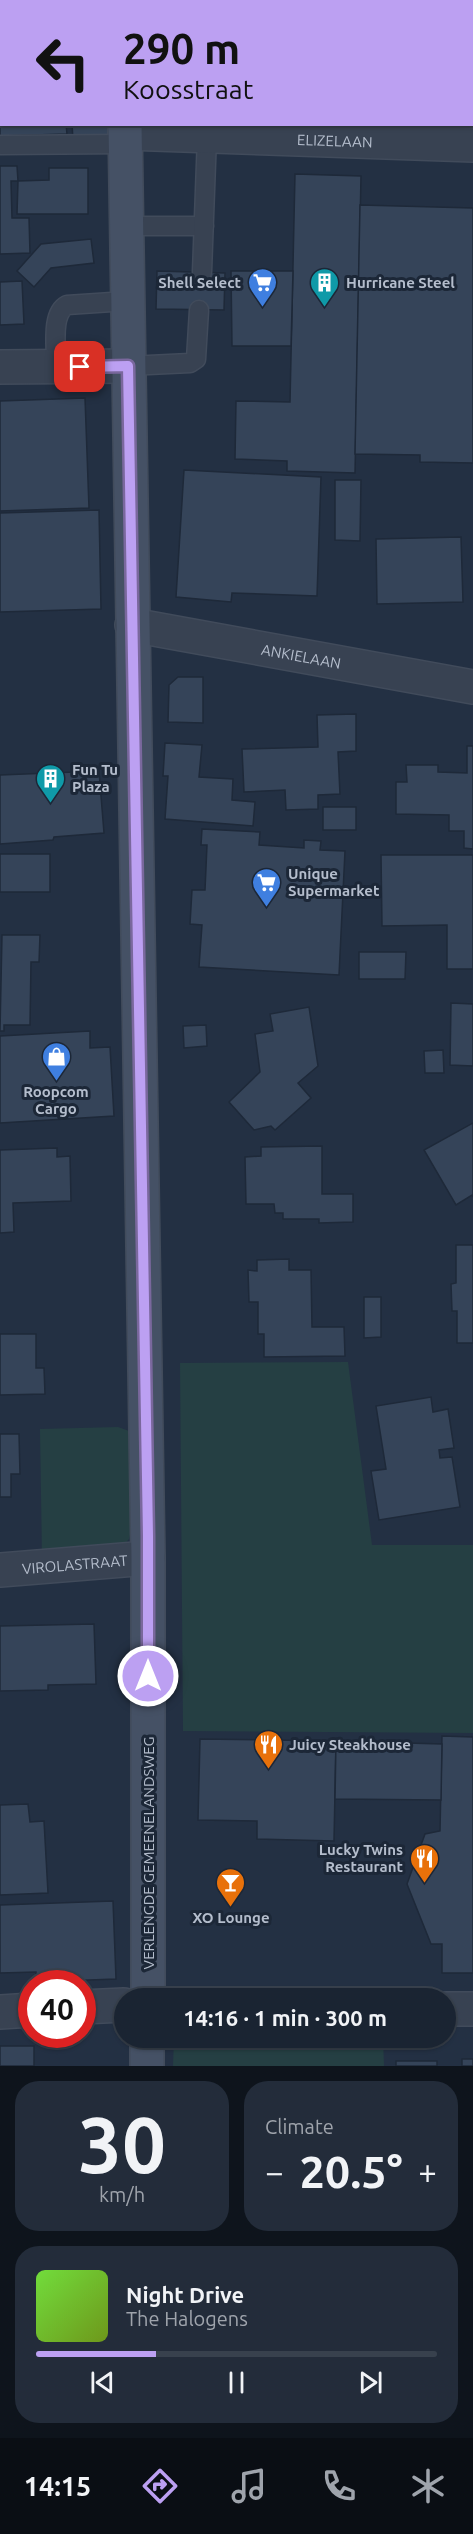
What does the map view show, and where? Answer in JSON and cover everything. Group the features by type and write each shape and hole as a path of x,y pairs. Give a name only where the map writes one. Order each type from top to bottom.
{"street":[{"name":"ELIZELAAN","path":"125,134 473,145"},
{"name":"VERLENGDE GEMEENELANDSWEG","path":"125,134 148,1558 148,1988"},
{"path":"0,368 128,366"},
{"name":"ANKIELAAN","path":"132,625 473,687"},
{"name":"VIROLASTRAAT","path":"0,1570 148,1558"},
{"path":"96,2006 114,2005"},
{"path":"456,2009 473,2009"},
{"path":"0,2012 18,2011"},
{"path":"147,2048 147,2066"}],"lane":[{"path":"0,145 125,134"},
{"path":"202,272 207,135"},
{"path":"126,226 204,226"},
{"path":"56,367 57,316 61,308 67,305 127,301"},
{"path":"128,366 190,363 196,358 199,310"}],"green space":[{"path":"348,1362 372,1545 473,1545 473,1733 183,1731 180,1363"},
{"path":"118,1427 129,1431 134,1444 133,1523 129,1539 120,1549 42,1558 40,1429"},
{"path":"174,2048 383,2048 384,2066 173,2066"}],"building":[{"path":"0,126 66,126 67,134 0,136"},
{"path":"72,126 117,126 117,138 73,140"},
{"path":"0,166 17,166 18,181 11,181 12,218 29,218 30,253 0,254"},
{"path":"49,168 88,168 88,214 17,214 18,181 49,180"},
{"name":"Hurricane Steel","path":"295,174 361,176 355,473 287,471 287,461 235,459 236,401 290,402"},
{"path":"360,205 473,208 473,463 420,462 420,455 355,454"},
{"path":"91,239 94,263 51,268 34,287 17,271 41,244"},
{"path":"157,271 225,273 224,310 156,309"},
{"name":"Shell Select","path":"231,271 293,271 291,346 232,346"},
{"path":"22,281 24,324 0,325 0,282"},
{"path":"85,398 89,508 0,511 0,401"},
{"path":"184,470 321,477 317,596 232,593 231,602 176,597"},
{"path":"335,480 361,480 360,541 335,540"},
{"path":"99,510 101,609 0,612 0,513"},
{"path":"461,537 463,602 377,604 376,539"},
{"path":"178,677 203,677 203,723 168,722 169,685"},
{"path":"356,714 356,751 338,752 340,794 318,795 318,809 286,810 285,790 244,792 242,749 318,747 317,715"},
{"path":"165,743 202,745 199,777 233,779 232,800 255,802 253,826 165,819 168,776 163,776"},
{"path":"467,746 473,746 473,849 464,848 464,831 449,831 449,815 396,814 396,782 407,782 406,765 438,765 438,772 467,773"},
{"name":"Fun Tu Plaza","path":"99,771 104,833 0,844 0,775"},
{"path":"323,807 356,807 356,830 323,830"},
{"name":"Unique Supermarket","path":"202,829 260,832 259,845 304,848 304,840 321,841 320,850 345,851 339,975 199,967 202,925 190,924 192,890 205,890 207,845 201,845"},
{"path":"0,854 50,854 50,892 0,892"},
{"path":"381,855 473,855 473,969 447,969 447,925 382,926"},
{"path":"2,935 40,935 39,962 31,962 30,1025 4,1025 4,1031 0,1031"},
{"path":"359,952 406,952 405,979 359,979"},
{"path":"451,1003 473,1004 473,1066 450,1065"},
{"path":"309,1007 318,1066 298,1083 311,1098 275,1130 271,1126 254,1130 229,1102 260,1072 255,1034 273,1031 270,1014"},
{"path":"206,1025 207,1046 184,1048 183,1026"},
{"name":"Roopcom Cargo","path":"90,1031 90,1048 110,1047 114,1116 0,1123 0,1036"},
{"path":"443,1050 444,1073 425,1073 424,1051"},
{"path":"473,1123 473,1197 472,1195 456,1205 424,1150"},
{"path":"322,1146 322,1194 353,1194 353,1222 319,1223 319,1219 283,1219 283,1213 275,1213 274,1204 246,1204 245,1157 261,1156 261,1147"},
{"path":"57,1148 57,1157 70,1156 71,1201 13,1203 14,1232 0,1233 0,1150"},
{"path":"456,1245 473,1245 473,1343 457,1343 457,1311 452,1311 451,1284 456,1283"},
{"path":"289,1259 289,1270 311,1270 312,1327 344,1327 345,1356 264,1357 264,1334 258,1334 258,1302 249,1302 248,1270 257,1271 257,1260"},
{"path":"364,1297 381,1297 381,1337 364,1338"},
{"path":"0,1334 36,1334 36,1368 44,1368 45,1394 0,1395"},
{"path":"431,1397 433,1412 448,1409 454,1448 439,1450 440,1458 452,1457 460,1507 379,1520 371,1471 386,1469 376,1406"},
{"path":"0,1434 19,1434 20,1474 11,1474 11,1497 0,1497"},
{"path":"94,1624 96,1684 48,1685 48,1690 0,1691 0,1626"},
{"path":"442,1736 473,1737 473,1973 442,1973 442,1944 431,1944 407,1884 425,1834 440,1831"},
{"name":"Juicy Steakhouse","path":"200,1739 336,1741 334,1841 257,1839 257,1821 198,1820"},
{"path":"336,1741 442,1744 441,1800 335,1799"},
{"path":"28,1804 30,1822 44,1821 48,1893 0,1895 0,1805"},
{"path":"113,1901 116,1979 96,1980 96,1970 18,1970 18,1972 0,1973 0,1905"},
{"path":"0,2046 34,2048 34,2066 0,2066"},
{"path":"462,2059 473,2059 473,2066 462,2066"},
{"path":"396,2061 437,2061 437,2066 396,2066"}],"place":[{"name":"Shell Select","path":"262,308"},
{"name":"Hurricane Steel","path":"325,308"},
{"name":"Fun Tu Plaza","path":"51,804"},
{"name":"Unique Supermarket","path":"267,908"},
{"name":"Roopcom Cargo","path":"56,1082"},
{"name":"Juicy Steakhouse","path":"268,1770"},
{"name":"Lucky Twins Restaurant","path":"424,1884"},
{"name":"XO Lounge","path":"231,1908"}],"route":[{"path":"80,367 128,366 148,1536 148,1676"}]}
